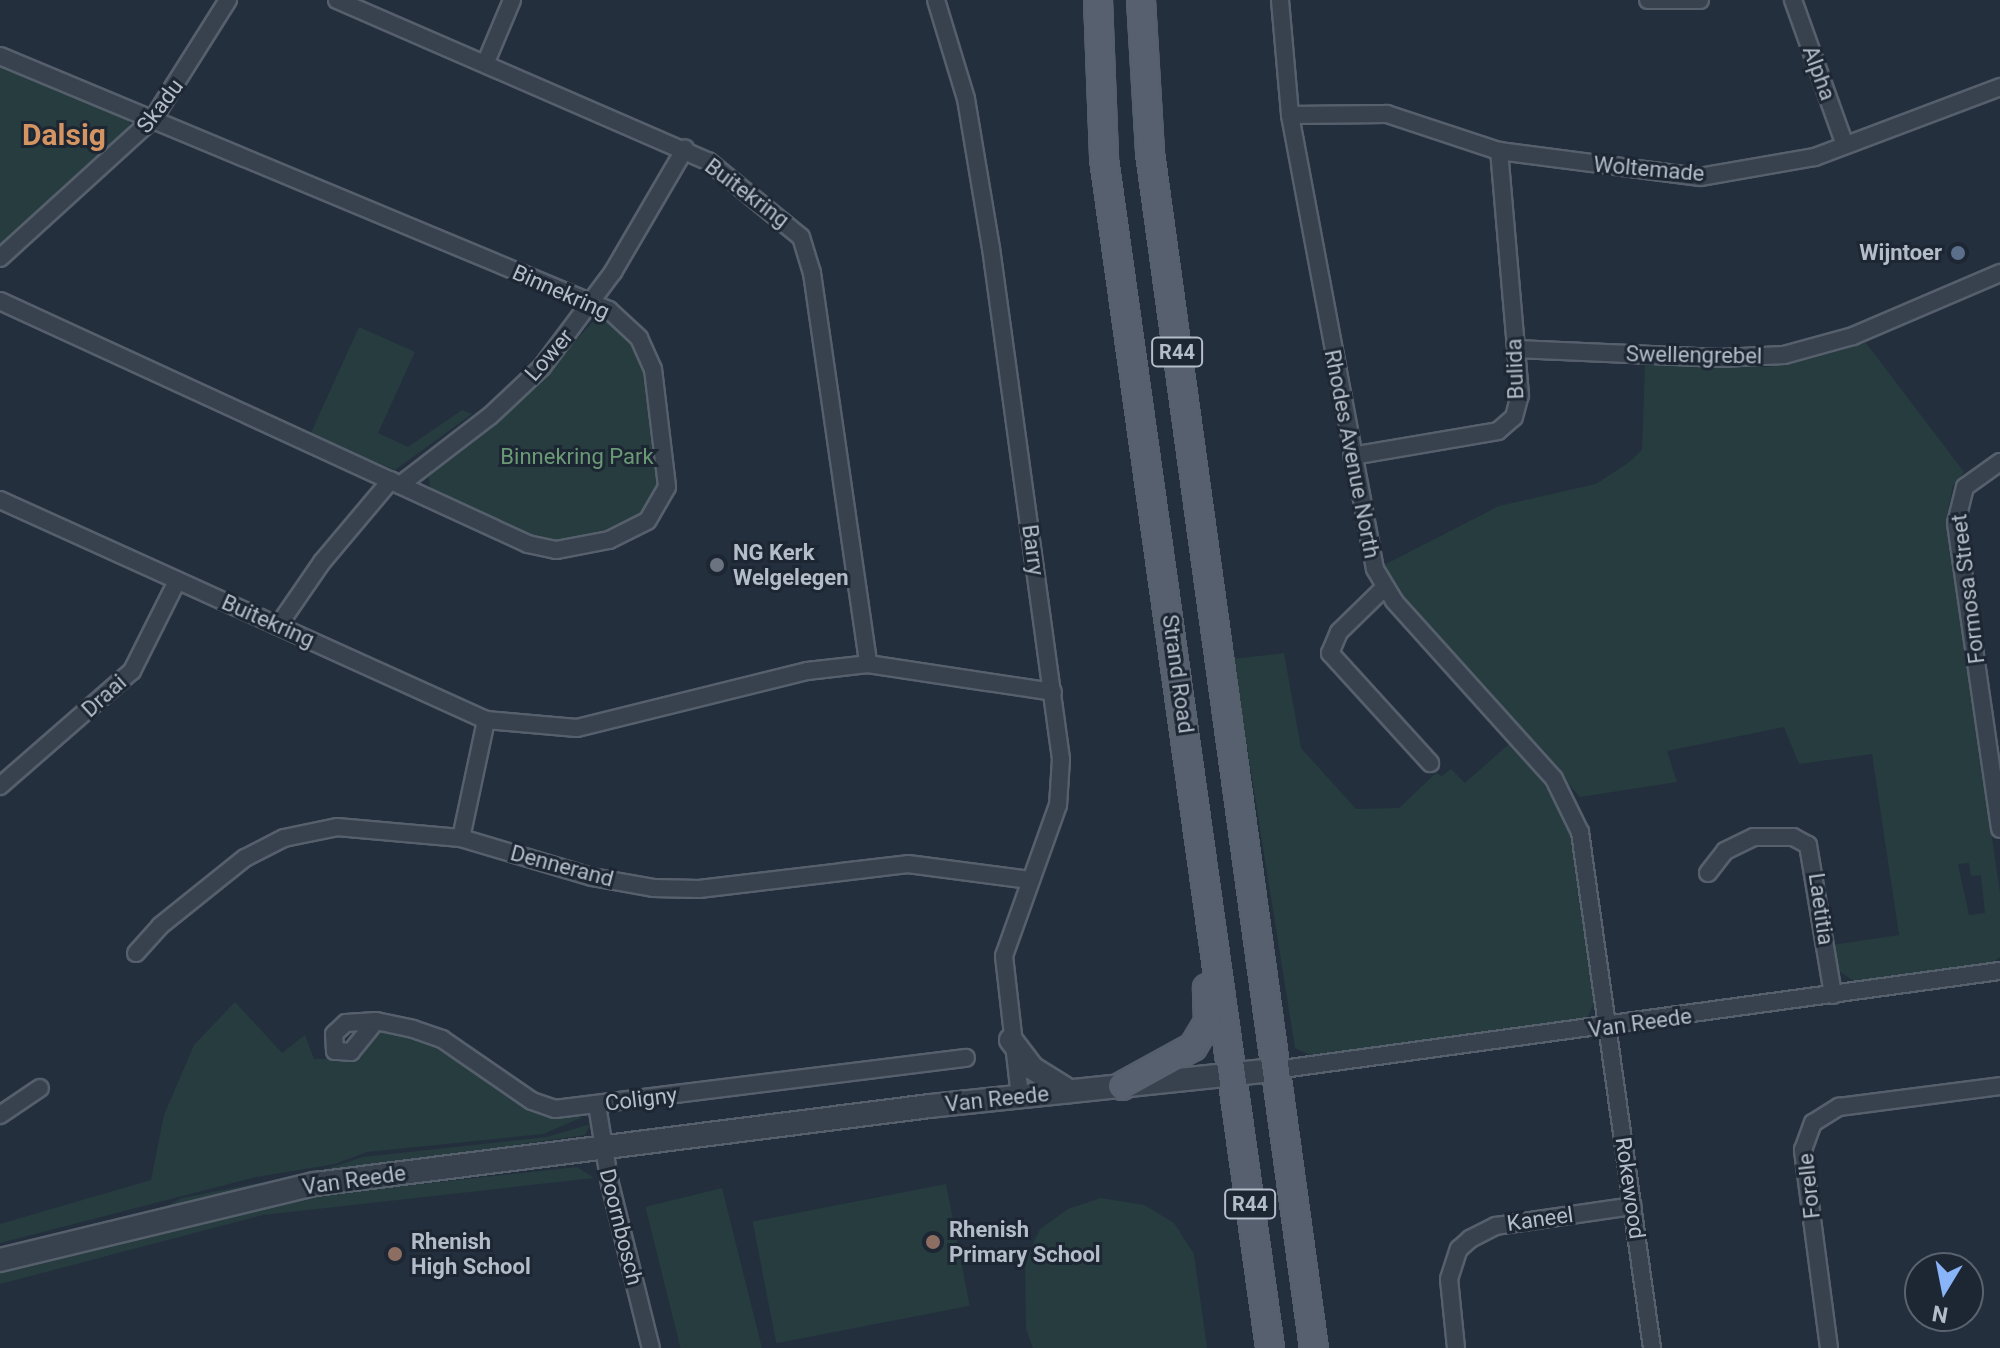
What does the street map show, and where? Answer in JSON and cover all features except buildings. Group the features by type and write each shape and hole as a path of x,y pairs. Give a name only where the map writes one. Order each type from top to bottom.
{"main road":[{"name":"Strand Road","path":"1098,0 1104,159 1214,918 1270,1348"},
{"name":"Strand Road","path":"1141,0 1150,153 1314,1348"},
{"path":"1122,1086 1193,1047 1202,1036 1209,1000 1205,953 1214,918"}],"street":[{"name":"Skadu","path":"0,258 153,119 228,0"},
{"name":"Buitekring","path":"337,0 685,149 737,181 790,223 808,252 868,664"},
{"path":"486,62 512,0"},
{"name":"Barry","path":"936,0 969,114 1053,692 1062,785 1004,956 1011,1040 1020,1097"},
{"name":"Rhodes Avenue North","path":"1280,0 1290,115 1368,542 1384,588 1543,765 1571,807 1586,860 1608,1028"},
{"path":"1648,0 1700,0"},
{"name":"Alpha","path":"1793,0 1845,145"},
{"name":"Binnekring","path":"0,56 593,302 628,326 653,369 668,477 663,498 647,521 609,540 556,550 511,537 0,301"},
{"name":"Woltemade","path":"1290,115 1387,114 1499,151 1700,177 1796,162 2000,87"},
{"name":"Lower","path":"278,626 322,562 396,483 516,393 593,302 685,149"},
{"name":"Bulida","path":"1352,456 1508,425 1520,395 1499,151"},
{"name":"Swellengrebel","path":"1516,349 1720,358 1784,355 1853,336 2000,273"},
{"name":"Formosa Street","path":"2000,462 1965,487 1956,523 2000,829"},
{"name":"Buitekring","path":"0,500 486,720 577,728 794,673 868,664 1053,692"},
{"name":"Draai","path":"0,786 132,671 177,581"},
{"path":"1384,588 1339,632 1330,653 1430,763"},
{"path":"461,838 486,720"},
{"name":"Dennerand","path":"136,953 230,868 284,838 337,827 461,838 592,877 667,889 892,864 1030,880"},
{"name":"Laetitia","path":"1708,873 1725,851 1754,837 1793,837 1808,845 1833,995"},
{"name":"Van Reede","path":"0,1260 315,1184 1608,1028 2000,971"},
{"name":"Coligny","path":"376,1021 359,1046 345,1054 332,1047 338,1028 376,1021 442,1039 542,1105 597,1105 966,1058"},
{"name":"Rokewood","path":"1608,1028 1652,1348"},
{"path":"1011,1040 1032,1068 1069,1091"},
{"name":"Forelle","path":"1829,1348 1803,1150 1813,1123 1839,1107 2000,1086"},
{"path":"0,1115 40,1088"},
{"name":"Doornbosch","path":"597,1105 603,1149 651,1348"},
{"name":"Kaneel","path":"1456,1348 1449,1279 1459,1249 1470,1239 1496,1226 1633,1206"}],"green space":[{"path":"0,63 126,116 130,124 127,136 0,247"},
{"name":"Binnekring Park","path":"598,316 604,316 633,342 644,361 659,459 659,491 643,515 603,534 548,542 431,491 428,474 526,395"},
{"path":"359,327 415,352 378,433 408,447 462,410 472,414 395,470 310,435"},
{"path":"1866,343 1964,472 1953,486 1946,521 2000,893 2000,957 1991,963 1855,982 1838,970 1832,945 1899,935 1872,754 1799,764 1784,727 1667,751 1677,782 1580,797 1396,588 1384,565 1499,506 1596,484 1628,463 1642,450 1645,365 1769,367","holes":["1969,863 1971,876 1981,875 1985,913 1969,915 1958,864"]},
{"path":"1284,653 1301,748 1356,809 1399,808 1436,773 1442,776 1451,769 1465,783 1510,743 1538,774 1571,832 1596,999 1587,1018 1314,1057 1295,1048 1233,659"},
{"path":"235,1002 282,1053 305,1035 314,1059 347,1059 376,1033 391,1033 434,1047 536,1112 583,1117 543,1134 367,1152 335,1164 256,1177 0,1243 0,1224 151,1180 164,1115 194,1045"},
{"path":"591,1124 585,1135 320,1174 165,1207 182,1198 320,1171 363,1157 547,1137"},
{"path":"577,1167 594,1178 263,1215 0,1284 0,1270 280,1199"},
{"path":"946,1184 970,1306 776,1343 753,1222"},
{"path":"722,1188 762,1348 680,1348 645,1207"},
{"path":"1101,1198 1144,1205 1174,1223 1194,1254 1207,1348 1033,1348 1026,1329 1025,1260 1040,1229 1068,1209"}],"place":[{"name":"Wijntoer","path":"1958,253"},
{"name":"NG Kerk Welgelegen","path":"717,565"},
{"name":"Rhenish Primary School","path":"933,1242"},
{"name":"Rhenish High School","path":"395,1254"}],"district":[{"name":"Dalsig","path":"64,135"}]}
